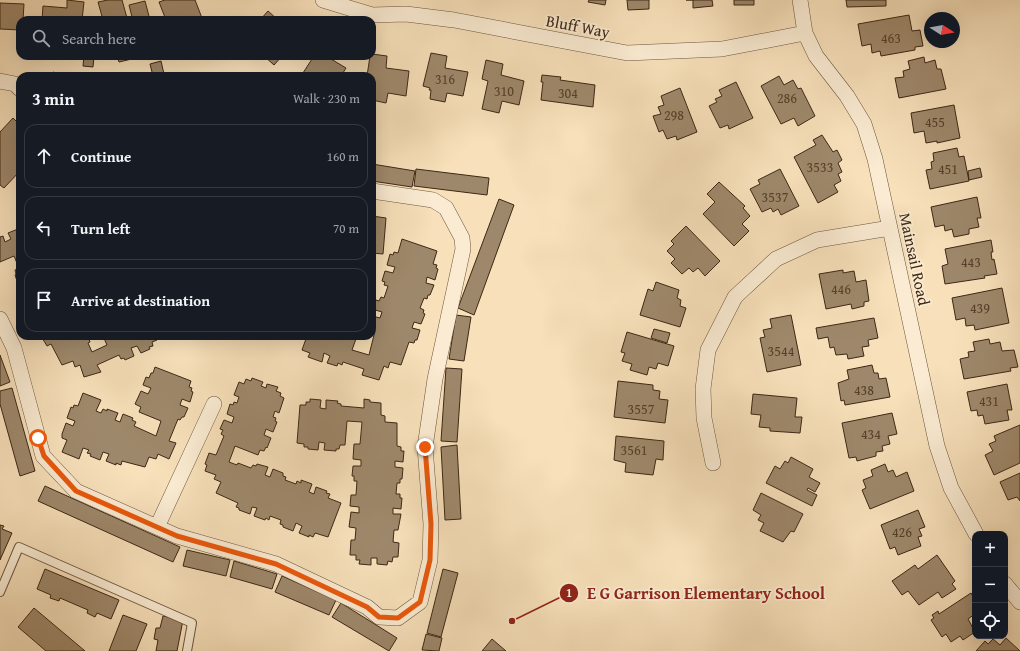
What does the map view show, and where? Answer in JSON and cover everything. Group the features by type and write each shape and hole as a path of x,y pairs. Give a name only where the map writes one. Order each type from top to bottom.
{"street":[{"name":"Bluff Way","path":"323,0 372,15 406,14 454,20 626,53 722,49 806,33"},
{"name":"Mainsail Road","path":"800,0 806,33 816,56 847,96 864,124 875,159 937,446 951,488 974,531"},
{"path":"0,81 16,85"},
{"path":"0,319 14,348 44,456 76,491 177,536 276,564 367,607 379,617 398,618 420,602 430,560 431,531 425,447 434,379 463,249 462,238 446,208 433,200 376,192"},
{"path":"713,463 704,418 702,389 708,350 735,296 776,259 817,240 890,228"},
{"path":"157,527 214,404"},
{"path":"1008,588 1020,602"}],"lane":[{"path":"0,592 19,547 192,623 187,651"}],"building":[{"path":"67,0 84,2 82,16 42,16 43,6 67,8"},
{"path":"122,0 126,16 102,16 98,2"},
{"path":"165,0 195,0 201,16 164,16 159,2"},
{"path":"589,0 606,0 605,5 588,2"},
{"path":"627,0 649,0 649,9 628,10"},
{"path":"693,0 712,0 713,6 693,8"},
{"path":"734,0 754,0 754,5 734,5"},
{"path":"846,0 886,0 886,6 847,7"},
{"path":"145,1 149,16 132,16 129,5"},
{"path":"0,3 24,4 23,16 16,16 16,30 0,29"},
{"path":"268,11 274,16 264,16"},
{"path":"909,15 912,31 920,30 923,46 915,47 915,50 881,56 880,51 872,53 871,44 862,46 858,24"},
{"path":"431,53 447,56 445,68 468,72 463,96 447,93 445,102 430,99 430,88 423,86"},
{"path":"376,55 387,56 386,68 409,71 406,96 388,93 386,103 376,101 376,72 368,72 369,60 376,60"},
{"path":"924,57 925,63 935,60 937,69 941,69 946,89 899,98 895,78 904,77 903,71 910,69 908,61"},
{"path":"84,60 94,60 93,67 83,66"},
{"path":"268,60 278,60 274,65"},
{"path":"311,60 333,60 346,68 344,72 304,72"},
{"path":"486,60 503,64 501,75 524,81 519,105 502,101 499,113 482,109 488,81 482,79"},
{"path":"161,61 164,72 152,72 150,64"},
{"path":"542,75 561,77 560,80 595,85 593,107 541,100 543,82 541,82"},
{"path":"779,76 784,85 793,80 798,89 801,88 815,116 798,126 794,118 781,124 761,86"},
{"path":"736,82 753,118 729,129 728,125 720,128 709,106 717,102 715,99 722,96 719,90"},
{"path":"680,88 697,132 677,140 676,136 667,139 663,130 659,132 653,116 661,114 658,107 664,105 661,96"},
{"path":"954,105 960,138 937,143 937,141 926,143 924,131 914,133 911,113"},
{"path":"13,118 16,121 16,175 4,188 0,185 0,132"},
{"path":"822,135 833,152 837,150 842,160 838,163 842,172 838,174 841,181 834,185 838,192 818,203 794,157 816,145 813,140"},
{"path":"957,148 959,157 964,156 969,181 930,189 926,170 932,169 931,162 934,161 933,153"},
{"path":"376,165 415,171 412,187 376,182"},
{"path":"980,168 982,177 969,180 968,171"},
{"path":"416,169 489,178 487,195 414,186"},
{"path":"780,169 799,206 781,215 778,209 773,212 771,208 762,212 750,189 760,184 758,180"},
{"path":"719,182 745,206 743,208 750,216 742,224 749,231 734,246 703,214 715,202 707,194"},
{"path":"977,197 981,218 977,218 979,227 969,229 969,234 954,237 952,229 945,231 944,225 935,227 931,207"},
{"path":"499,199 514,205 474,315 458,308"},
{"path":"376,217 386,218 383,254 376,253"},
{"path":"686,226 720,261 705,276 698,268 693,272 689,268 682,274 671,263 675,259 667,251 674,244 671,241"},
{"path":"16,230 16,261 14,256 0,262 0,237 3,236 5,242 11,239 8,233"},
{"path":"402,239 437,251 433,264 437,265 436,268 438,269 435,280 427,277 426,283 434,285 427,299 424,298 420,308 424,310 423,313 425,314 421,324 414,322 412,328 420,330 417,340 415,340 414,343 409,342 401,365 390,362 388,368 384,366 379,380 362,375 364,369 343,362 342,365 338,363 337,366 327,363 330,356 324,353 322,362 308,357 310,353 302,350 306,340 356,340 352,350 369,355 373,340 376,340 376,317 380,318 382,312 376,310 376,300 379,301 381,297 384,298 388,286 384,285 385,282 382,281 385,271 393,273 395,267 387,265 390,254 393,255 394,252 398,253"},
{"path":"991,240 993,252 991,252 992,260 994,259 997,274 984,276 985,278 945,284 942,266 948,264 945,249"},
{"path":"843,270 843,273 854,271 856,282 866,280 869,301 864,302 864,306 852,309 851,304 826,309 819,274"},
{"path":"656,282 679,290 677,298 681,300 680,306 686,308 680,327 640,315 648,289 653,291"},
{"path":"1002,288 1009,323 975,330 974,325 966,326 965,318 956,320 952,298"},
{"path":"456,315 471,317 464,361 449,359"},
{"path":"791,315 801,365 767,372 760,338 765,337 763,330 772,328 770,319"},
{"path":"874,318 878,338 868,340 869,346 862,347 864,356 848,359 847,354 836,355 834,347 830,348 828,337 818,339 816,328"},
{"path":"654,329 670,333 667,343 651,338"},
{"path":"627,332 674,346 668,366 658,363 656,369 649,367 647,375 630,370 632,364 622,361 625,353 621,352"},
{"path":"989,339 990,344 1000,342 1002,351 1014,350 1018,367 1010,368 1011,371 964,379 960,359 969,357 968,352 975,351 973,342"},
{"path":"43,340 89,340 90,342 88,343 92,352 107,345 105,340 157,340 152,342 153,346 149,347 150,349 141,353 137,346 131,348 134,356 125,360 124,358 121,359 119,355 97,365 101,372 84,377 80,365 75,367 73,361 62,365 51,344 47,346"},
{"path":"0,355 10,382 0,386"},
{"path":"872,365 874,373 878,373 879,379 886,378 890,397 845,405 844,400 841,401 838,383 849,379 847,370"},
{"path":"155,367 191,381 189,387 192,388 191,391 193,392 190,402 182,399 180,405 188,408 184,417 180,420 178,419 169,441 176,443 169,459 158,454 156,459 149,457 145,467 122,461 121,465 116,463 116,465 106,461 109,454 103,452 100,460 90,456 91,454 87,453 89,450 83,448 79,459 62,452 67,440 62,438 66,423 73,426 75,421 67,418 71,407 73,408 74,405 78,406 83,393 101,400 96,411 101,413 103,409 107,411 107,409 118,413 115,420 120,422 123,414 133,418 132,420 136,422 134,426 156,436 161,421 139,412 141,407 135,404 141,391 148,394 151,388 143,385 146,377 149,378"},
{"path":"446,368 462,369 457,442 441,441"},
{"path":"252,378 263,382 261,386 266,388 267,384 278,387 276,391 281,393 280,396 284,398 279,413 275,411 273,417 276,418 275,421 277,422 273,432 266,429 264,435 271,438 267,448 266,447 264,451 260,450 258,455 235,446 229,462 237,465 238,463 251,468 253,465 256,466 257,464 268,467 265,475 270,477 273,469 283,473 283,476 286,477 285,480 296,484 297,481 301,483 301,480 312,484 309,492 314,494 316,487 327,491 326,493 330,494 328,498 341,503 328,537 315,533 313,537 309,535 309,537 299,533 302,526 296,523 293,531 283,527 283,525 280,524 281,520 270,516 269,520 266,518 265,520 254,516 257,508 252,507 250,514 239,510 239,508 236,507 238,503 216,493 221,482 214,479 216,475 205,471 207,465 205,464 209,453 216,455 224,436 221,434 223,430 220,429 224,420 232,423 234,417 227,414 230,404 233,405 234,402 237,403 239,397 234,395 239,382 244,384 246,379 251,381"},
{"path":"618,381 653,385 653,390 660,391 659,399 668,400 665,423 614,417"},
{"path":"1007,384 1012,410 1007,410 1009,420 985,424 983,415 978,416 977,410 971,411 967,392"},
{"path":"12,388 35,471 20,476 0,404 0,391"},
{"path":"753,394 797,398 795,417 802,417 800,433 770,431 770,428 759,427 761,415 751,414"},
{"path":"310,399 321,400 320,408 326,409 326,400 338,401 337,403 341,404 341,406 364,408 364,399 370,400 370,402 381,403 381,415 385,416 385,422 397,423 397,446 401,447 401,451 404,451 403,462 395,461 395,467 403,468 402,479 400,479 400,483 397,483 396,494 400,494 400,498 402,498 401,509 393,508 393,514 401,514 398,530 394,530 393,542 399,543 398,557 393,557 392,562 388,561 387,565 377,564 377,558 371,558 371,565 359,564 360,560 356,560 356,555 350,555 351,540 355,540 356,528 349,527 351,512 359,513 359,507 350,506 351,495 356,495 357,481 354,481 354,476 352,476 353,466 361,466 361,460 353,459 354,444 360,444 362,422 347,421 345,445 340,445 339,449 336,449 336,451 324,450 325,443 319,442 318,450 308,449 308,447 304,447 304,444 297,443 300,405 306,405 306,402 310,402"},
{"path":"892,413 897,434 888,436 890,444 882,446 883,451 876,452 876,456 857,461 856,457 849,458 842,423"},
{"path":"1020,425 1020,463 994,475 985,455 993,451 989,444 996,441 994,436"},
{"path":"616,436 664,441 663,460 656,459 653,475 625,472 626,463 614,460"},
{"path":"457,445 461,519 445,520 441,447"},
{"path":"791,457 813,469 809,477 820,483 815,492 808,488 807,490 817,495 812,506 766,483 775,466 780,469 785,461 788,463"},
{"path":"885,464 888,472 893,470 896,477 907,472 914,491 870,509 862,490 866,488 863,480 873,476 871,470"},
{"path":"1020,473 1020,501 1017,497 1008,500 1000,482"},
{"path":"45,486 180,547 173,562 38,501"},
{"path":"761,493 803,514 794,532 791,531 783,542 760,531 764,523 758,520 761,515 753,510"},
{"path":"918,510 925,527 919,529 922,536 918,537 921,546 898,555 895,547 890,549 881,525"},
{"path":"0,525 4,526 2,529 12,533 0,560"},
{"path":"187,550 230,560 226,576 183,566"},
{"path":"937,555 955,581 952,584 956,589 942,598 938,592 919,605 908,591 902,595 892,581 915,565 918,569"},
{"path":"234,561 277,574 272,589 230,577"},
{"path":"45,569 119,600 111,619 97,613 95,617 87,613 88,610 60,598 59,601 50,598 51,595 37,589"},
{"path":"443,569 458,573 441,637 427,633"},
{"path":"282,576 336,600 329,615 275,592"},
{"path":"971,593 972,616 968,619 972,626 972,634 963,640 960,636 951,642 946,634 942,637 931,620 934,618 932,615 938,611 939,614"},
{"path":"341,603 397,638 389,651 332,617"},
{"path":"34,608 85,651 46,651 18,627"},
{"path":"123,615 147,624 136,651 109,651"},
{"path":"169,615 183,620 177,651 156,651 158,640 154,639 156,628 160,628 163,616 168,617"},
{"path":"426,634 442,638 439,651 422,650"},
{"path":"492,639 506,651 482,651"},
{"path":"993,639 1000,645 1005,639 1007,639 1020,651 976,651 985,641 988,644"}],"place":[{"name":"E G Garrison Elementary School","path":"512,621"}],"route":[{"path":"38,438 44,456 76,491 177,536 276,564 367,607 379,617 398,618 420,602 430,560 431,524 425,447"}]}
